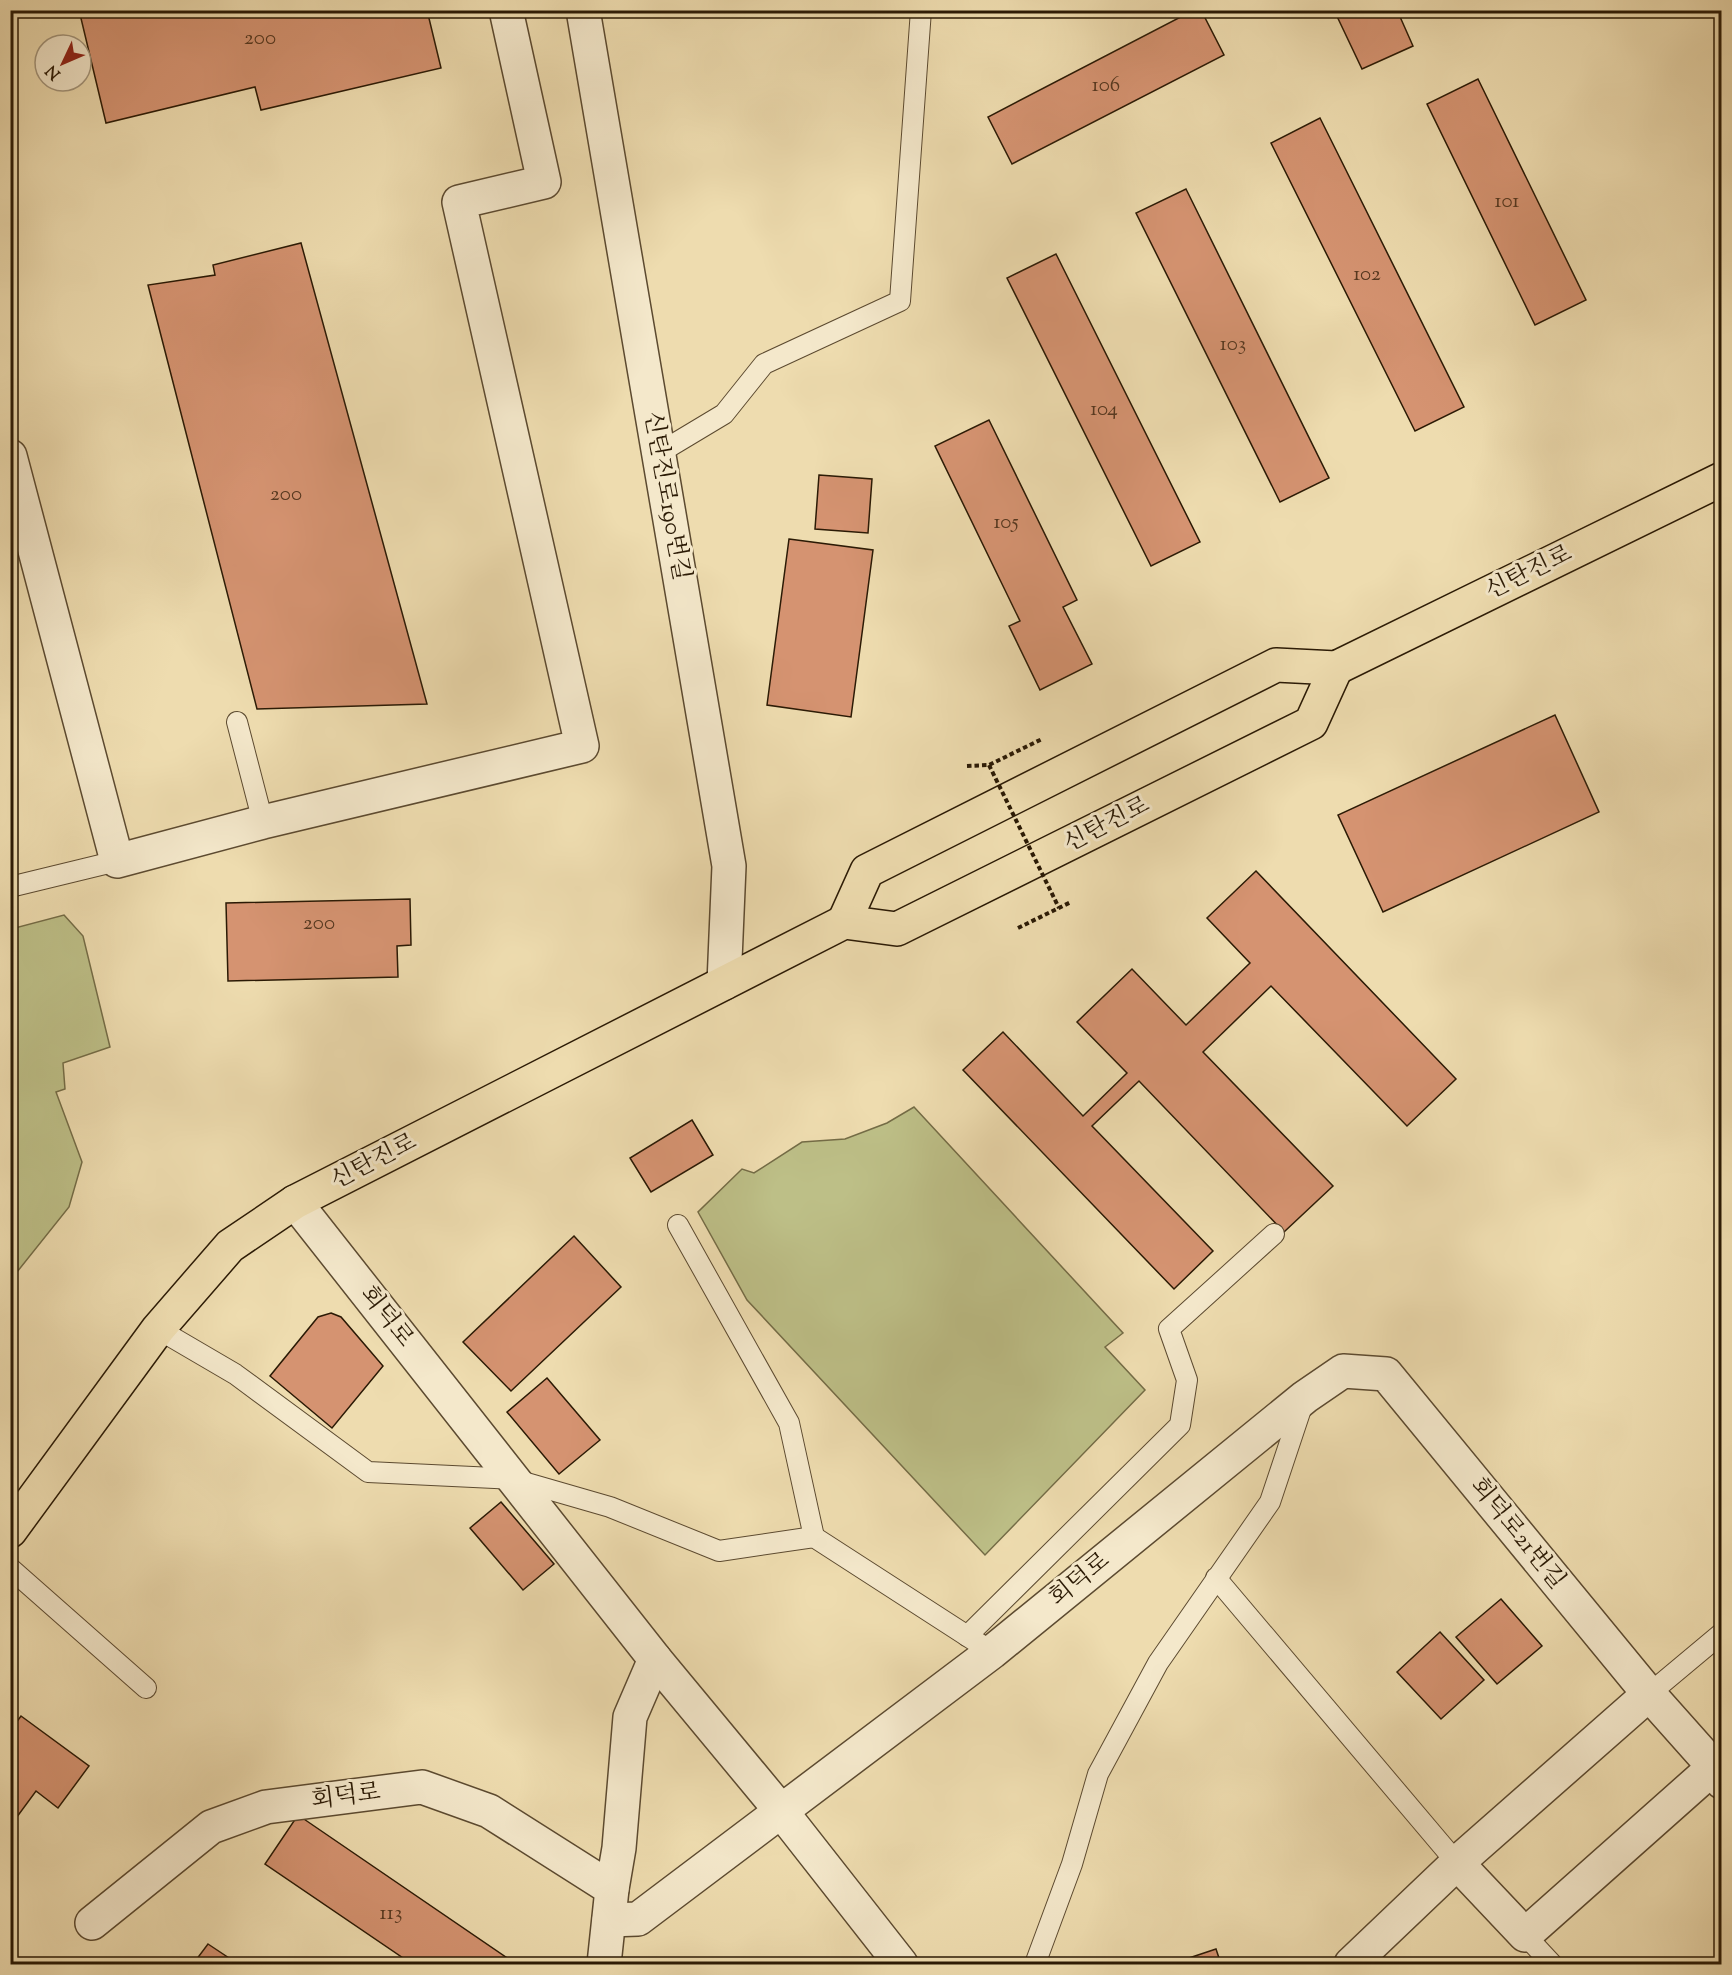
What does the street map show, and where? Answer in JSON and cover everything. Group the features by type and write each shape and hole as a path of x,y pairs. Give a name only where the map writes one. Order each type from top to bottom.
{"main road":[{"name":"신탄진로","path":"844,922 867,871 1276,665 1336,668 1722,479"},
{"name":"신탄진로","path":"10,1531 158,1329 230,1246 296,1202 844,922 897,929 1311,723 1336,668"}],"street":[{"path":"10,456 117,861 263,822 582,746 459,202 544,182 506,10"},
{"name":"신탄진로190번길","path":"583,10 729,866 724,983"},
{"name":"회덕로","path":"296,1202 655,1659 781,1811 901,1965"},
{"name":"회덕로","path":"92,1923 211,1827 266,1807 422,1787 489,1811 610,1905 638,1919 781,1811 980,1644 1305,1396 1343,1371 1386,1374"},
{"name":"회덕로21번길","path":"1386,1374 1648,1694 1718,1775"},
{"path":"604,1965 619,1848 630,1717 655,1659"},
{"path":"1351,1965 1457,1863 1648,1694"},
{"path":"1457,1863 1525,1935 1718,1775"}],"lane":[{"path":"659,453 724,414 764,364 900,301 921,10"},
{"path":"237,722 263,822"},
{"path":"10,887 117,861"},
{"path":"678,1225 789,1423 814,1537"},
{"path":"158,1329 235,1374 369,1472 513,1479 610,1507 719,1551 814,1537 980,1644 1180,1425 1187,1380 1169,1329 1274,1234"},
{"path":"1035,1965 1072,1864 1098,1774 1158,1663 1270,1502 1305,1396"},
{"path":"10,1568 146,1688"},
{"path":"1216,1578 1457,1863"},
{"path":"1648,1694 1722,1632"},
{"path":"1525,1935 1552,1965"}],"path":[{"path":"967,766 989,765 1042,738"},
{"path":"989,765 1059,908"},
{"path":"1018,928 1071,902"}],"green space":[{"path":"64,915 83,936 110,1047 63,1063 65,1089 56,1092 82,1162 69,1207 13,1277 11,929"},
{"path":"914,1107 1123,1333 1105,1347 1145,1390 985,1555 747,1300 698,1212 742,1169 754,1173 802,1142 845,1139 887,1123"}],"building":[{"path":"79,10 427,10 441,68 261,110 255,87 106,123 93,69 93,33 84,33"},
{"path":"1194,10 1201,10 1224,55 1012,164 988,117"},
{"path":"1334,10 1397,10 1413,46 1362,69"},
{"path":"1478,79 1586,300 1535,325 1427,104"},
{"path":"1320,118 1464,407 1415,431 1271,143"},
{"path":"1186,189 1329,478 1280,502 1136,213"},
{"path":"301,243 427,704 257,709 148,285 215,275 213,265"},
{"path":"1056,254 1200,542 1151,566 1007,278"},
{"path":"989,420 1077,600 1063,607 1092,664 1040,690 1009,626 1020,621 935,446"},
{"path":"819,475 872,479 868,533 815,529"},
{"path":"789,539 873,550 851,717 767,705"},
{"path":"1555,715 1599,812 1383,912 1338,815"},
{"path":"1256,871 1456,1079 1407,1126 1271,986 1203,1052 1333,1186 1284,1232 1139,1081 1092,1126 1213,1251 1174,1289 963,1070 1003,1032 1083,1116 1127,1073 1077,1022 1132,969 1186,1025 1250,963 1207,918"},
{"path":"410,899 411,945 397,946 398,977 228,981 226,903"},
{"path":"692,1120 713,1155 651,1192 630,1158"},
{"path":"574,1236 621,1287 511,1391 463,1342"},
{"path":"331,1313 341,1317 383,1366 332,1428 270,1376 318,1317"},
{"path":"547,1378 600,1440 559,1474 507,1412"},
{"path":"501,1502 554,1564 523,1590 470,1528"},
{"path":"1501,1599 1542,1646 1497,1684 1456,1637"},
{"path":"1440,1632 1484,1680 1441,1719 1397,1672"},
{"path":"21,1716 89,1766 58,1808 36,1791 11,1825 10,1731"},
{"path":"298,1815 516,1964 412,1964 265,1864"},
{"path":"208,1944 238,1964 193,1964"},
{"path":"1216,1949 1221,1964 1171,1964"}]}
